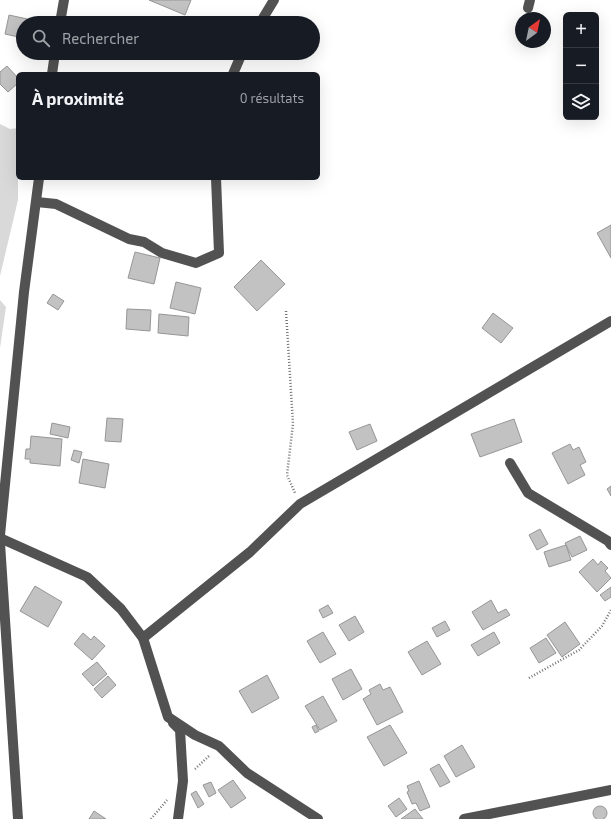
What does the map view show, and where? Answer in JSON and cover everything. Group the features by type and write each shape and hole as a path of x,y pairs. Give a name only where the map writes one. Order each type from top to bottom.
{"street":[{"path":"61,16 64,0"},
{"path":"264,16 274,0"},
{"path":"52,72 54,60"},
{"path":"234,72 239,60"},
{"path":"0,535 24,292 39,180"},
{"path":"37,202 56,204 128,239 144,242 162,253 196,263 219,253 216,180"},
{"path":"143,638 250,552 300,504 611,321"},
{"path":"510,463 528,493 608,541 611,545"},
{"path":"0,538 87,577 121,609 143,638 168,717 180,730 182,781 178,819"},
{"path":"0,542 18,819"},
{"path":"168,717 195,735 219,746 246,773 318,819"},
{"path":"464,819 611,790"}],"path":[{"path":"286,311 293,424 287,475 300,504"},
{"path":"529,678 579,650 602,626 611,610"}],"shaded area":[{"path":"0,124 10,129 16,128 16,180 18,180 18,200 0,276"},
{"path":"0,300 6,307 0,348"}],"building":[{"path":"149,0 191,0 185,15"},
{"path":"9,15 16,17 16,36 5,34"},
{"path":"7,66 16,76 16,85 8,92 0,84 0,72"},
{"path":"611,225 611,258 597,233"},
{"path":"135,252 160,258 154,284 128,278"},
{"path":"261,260 285,284 257,311 234,287"},
{"path":"176,282 201,288 195,314 170,308"},
{"path":"53,294 64,301 58,310 47,303"},
{"path":"127,309 151,310 150,331 126,329"},
{"path":"493,313 513,328 501,343 482,328"},
{"path":"159,314 189,317 188,336 158,333"},
{"path":"107,418 123,419 121,442 105,441"},
{"path":"514,419 522,442 480,457 471,434"},
{"path":"52,423 70,427 68,438 50,434"},
{"path":"370,424 377,441 357,450 349,432"},
{"path":"31,436 62,439 60,466 30,463 30,459 25,459 26,449 30,449"},
{"path":"570,444 573,450 579,447 586,462 580,465 585,475 568,484 552,453"},
{"path":"74,450 82,452 79,463 71,460"},
{"path":"83,459 109,464 105,488 79,483"},
{"path":"611,486 611,496 607,489"},
{"path":"540,529 548,544 537,550 529,535"},
{"path":"580,536 587,550 572,557 565,543"},
{"path":"566,545 571,560 549,567 544,552"},
{"path":"593,559 598,565 601,561 608,568 605,571 611,578 597,592 579,572"},
{"path":"35,586 62,602 48,627 20,611"},
{"path":"611,587 611,597 605,601 600,595"},
{"path":"491,600 498,613 506,609 510,615 483,630 472,612"},
{"path":"328,605 333,613 323,618 319,610"},
{"path":"355,616 364,632 349,641 339,625"},
{"path":"445,621 450,630 437,637 432,628"},
{"path":"565,622 580,644 562,657 547,635"},
{"path":"323,632 336,654 320,663 307,641"},
{"path":"494,632 500,643 478,656 471,645"},
{"path":"83,633 91,640 94,636 105,646 92,660 74,644"},
{"path":"546,638 556,653 539,663 530,648"},
{"path":"427,641 441,664 422,675 408,652"},
{"path":"97,662 107,674 93,686 82,674"},
{"path":"351,669 362,689 343,700 332,679"},
{"path":"267,675 279,698 252,713 239,691"},
{"path":"108,676 116,685 102,698 94,689"},
{"path":"380,684 383,690 390,687 403,712 377,725 363,699 371,694 369,690"},
{"path":"323,696 337,721 320,730 305,706"},
{"path":"316,725 319,731 315,733 312,727"},
{"path":"390,725 407,753 384,766 367,737"},
{"path":"462,745 475,767 456,777 444,756"},
{"path":"439,764 450,782 440,787 430,769"},
{"path":"233,780 246,798 231,808 218,790"},
{"path":"419,781 430,807 420,811 416,803 412,804 407,792 409,791 407,786"},
{"path":"211,782 216,793 209,797 203,785"},
{"path":"196,791 204,804 198,808 191,794"},
{"path":"399,798 407,809 396,817 388,806"},
{"path":"597,806 603,806 607,810 607,816 603,820 597,820 593,816 593,810"},
{"path":"415,809 423,819 401,819"},
{"path":"94,811 106,819 89,819"}]}
